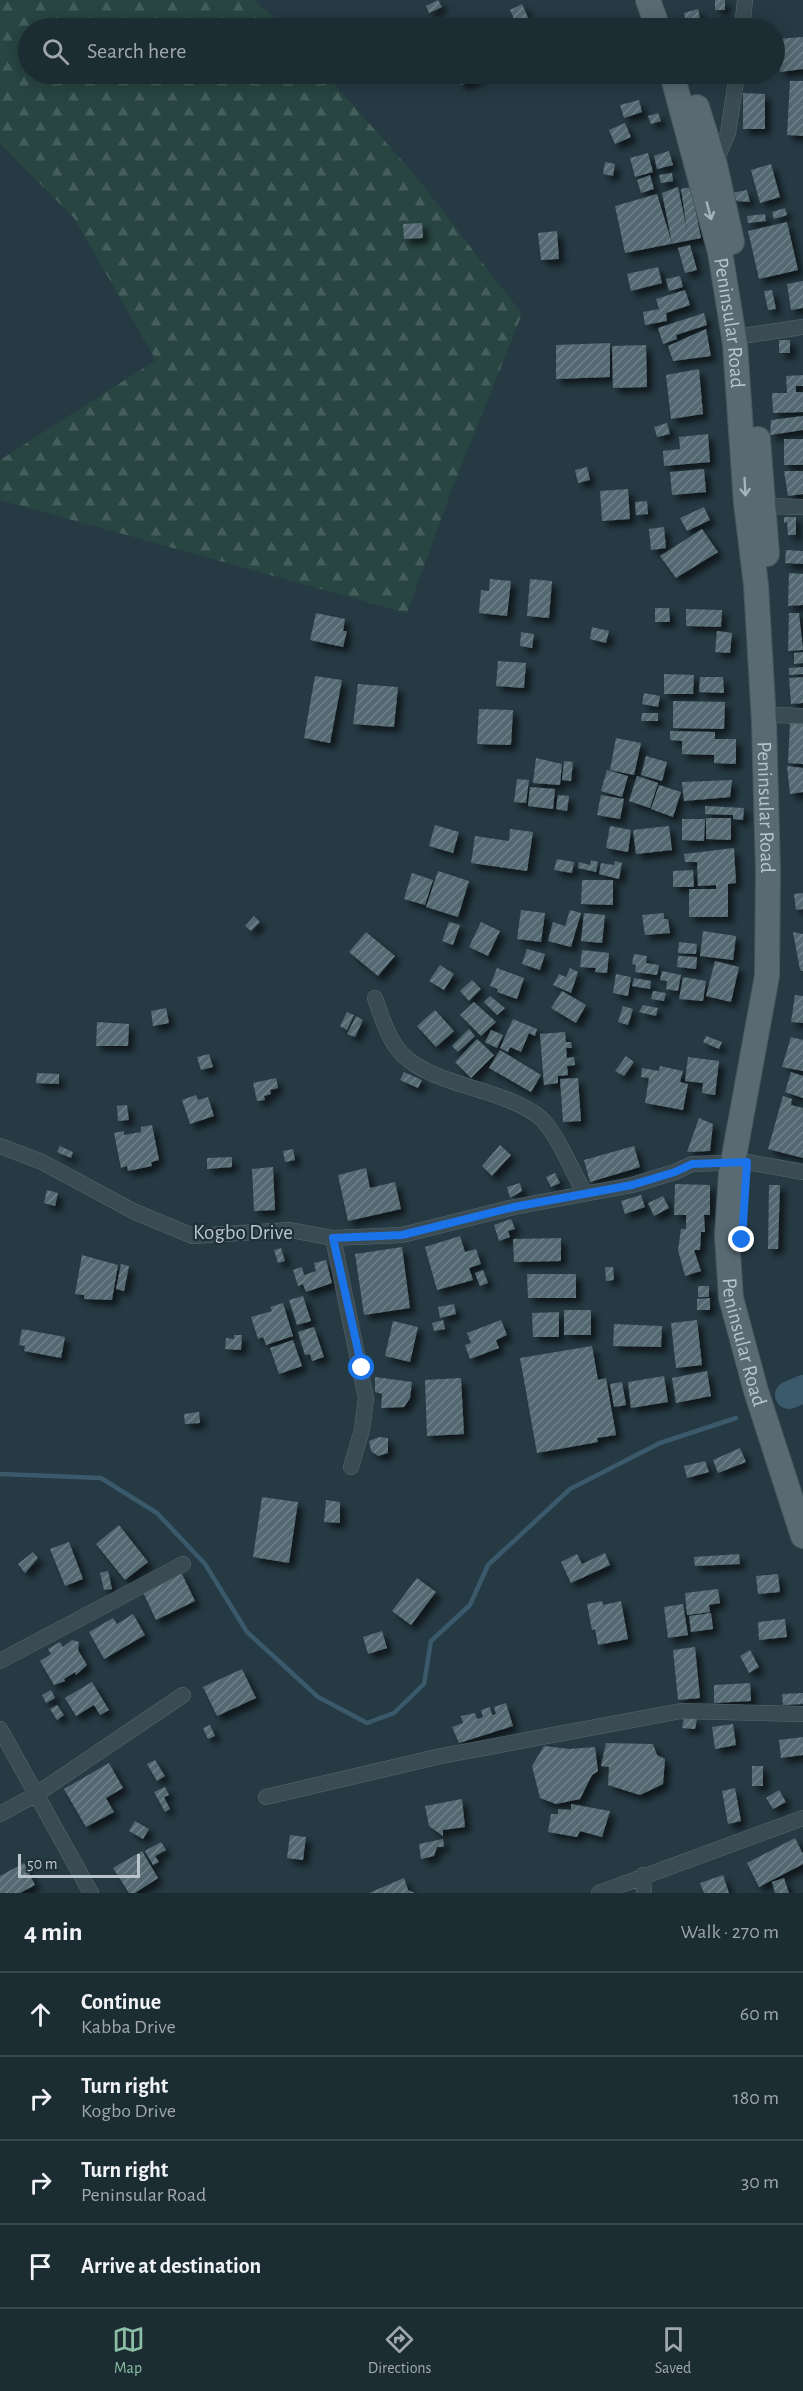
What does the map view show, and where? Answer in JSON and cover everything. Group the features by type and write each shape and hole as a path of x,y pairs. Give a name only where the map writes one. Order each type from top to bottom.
{"main road":[{"path":"648,0 654,18"},
{"path":"664,0 670,18"},
{"name":"Peninsular Road","path":"676,84 728,218 749,335 764,506 774,715 782,976 740,1162 743,1208 743,1286 803,1489"},
{"name":"Peninsular Road","path":"689,84 707,168 735,344 746,503 756,585 766,776 767,976 727,1236 731,1298 756,1391 803,1536"}],"street":[{"path":"743,18 746,0"},
{"path":"707,168 728,133 735,84"},
{"path":"749,335 803,327"},
{"path":"764,506 803,507"},
{"path":"774,715 803,716"},
{"path":"375,998 396,1046 413,1064 483,1089 536,1114 553,1134 585,1193"},
{"name":"Kogbo Drive","path":"0,1146 42,1162 135,1212 193,1236 290,1230 333,1238 402,1235 514,1207 650,1180 692,1164 740,1162 803,1172"},
{"path":"333,1238 366,1398 362,1430 351,1467"},
{"path":"0,1661 183,1564"},
{"path":"0,1814 35,1795 183,1695"},
{"path":"266,1797 441,1756 681,1711 803,1714"},
{"path":"0,1729 91,1893"},
{"path":"599,1893 803,1818"},
{"path":"643,1875 644,1893"}],"green space":[{"path":"0,0 254,0 275,18 18,18 18,84 335,84 418,179 522,314 449,497 407,613 0,500 0,460 156,360 74,218 0,143"}],"building":[{"path":"438,0 442,7 429,13 426,6"},
{"path":"715,0 725,0 725,10 715,10"},
{"path":"522,4 528,18 514,18 510,10"},
{"path":"698,9 700,18 685,18 684,13"},
{"path":"803,37 803,69 785,71 785,38"},
{"path":"790,81 803,81 803,136 787,135"},
{"path":"743,93 765,94 765,129 743,129"},
{"path":"639,100 642,112 624,118 620,105"},
{"path":"658,113 661,121 651,124 648,116"},
{"path":"625,123 631,137 615,144 609,130"},
{"path":"669,151 673,165 657,169 654,156"},
{"path":"648,153 653,172 635,177 630,158"},
{"path":"605,162 615,164 613,176 603,174"},
{"path":"771,164 780,197 760,203 751,170"},
{"path":"672,173 673,181 661,183 659,175"},
{"path":"650,175 654,189 641,193 637,180"},
{"path":"678,187 687,230 681,189 691,187 701,238 625,253 615,206 657,194 672,243 662,193"},
{"path":"747,190 750,202 737,201 732,193"},
{"path":"785,208 787,215 774,219 772,212"},
{"path":"765,214 766,221 748,223 747,216"},
{"path":"787,222 798,270 759,279 748,231"},
{"path":"422,223 423,238 404,239 403,224"},
{"path":"557,231 559,259 541,260 538,233"},
{"path":"690,245 697,270 685,273 678,248"},
{"path":"658,267 662,283 631,291 627,274"},
{"path":"680,276 683,287 669,291 666,279"},
{"path":"803,281 803,308 791,310 787,284"},
{"path":"685,290 690,305 666,313 667,321 645,325 643,312 659,309 656,299"},
{"path":"772,290 776,309 768,310 764,291"},
{"path":"704,313 707,325 676,335 677,339 663,344 658,328"},
{"path":"706,329 711,356 673,361 668,346"},
{"path":"779,340 790,340 790,353 779,353"},
{"path":"610,343 610,377 556,379 556,345"},
{"path":"646,345 647,387 613,388 612,346"},
{"path":"699,369 703,414 671,419 666,375"},
{"path":"803,375 803,386 796,386 796,392 803,392 803,412 773,413 772,393 787,393 786,376"},
{"path":"803,416 803,430 770,435 771,420"},
{"path":"667,423 670,434 657,437 654,427"},
{"path":"708,434 710,462 664,466 663,451 680,449 679,437"},
{"path":"784,439 803,439 803,465 784,465"},
{"path":"587,467 590,480 578,483 575,470"},
{"path":"704,469 706,492 672,495 670,472"},
{"path":"784,471 803,471 803,494 788,496"},
{"path":"628,489 630,519 602,521 600,491"},
{"path":"647,501 648,514 636,515 635,502"},
{"path":"704,507 710,520 687,531 680,518"},
{"path":"784,517 796,517 796,535 788,535 787,522 784,523"},
{"path":"664,527 666,548 651,550 649,529"},
{"path":"702,529 718,552 676,578 660,556"},
{"path":"786,550 803,551 803,564 785,563"},
{"path":"789,573 803,574 803,605 788,606"},
{"path":"490,579 511,581 507,616 479,613 481,590 489,591"},
{"path":"530,579 552,581 549,618 527,616"},
{"path":"655,608 669,608 670,622 655,622"},
{"path":"686,609 722,610 721,627 686,626"},
{"path":"316,613 345,619 343,631 347,631 343,647 310,640"},
{"path":"789,613 799,613 803,650 788,651"},
{"path":"592,627 609,631 606,643 590,639"},
{"path":"717,631 732,633 730,653 715,652"},
{"path":"521,632 534,634 532,648 520,646"},
{"path":"803,652 803,663 794,664 794,653"},
{"path":"498,661 526,663 524,688 496,686"},
{"path":"803,667 803,674 789,675 789,668"},
{"path":"664,674 694,675 693,694 664,694"},
{"path":"315,676 342,680 330,743 304,738"},
{"path":"700,677 723,677 724,693 699,692"},
{"path":"803,677 803,703 791,704 789,678"},
{"path":"358,684 398,687 394,727 353,724"},
{"path":"644,693 660,696 658,707 642,704"},
{"path":"673,701 725,702 724,729 673,728"},
{"path":"479,709 513,710 511,745 477,744"},
{"path":"642,713 658,713 658,721 641,721"},
{"path":"790,723 803,723 803,764 788,763"},
{"path":"670,731 715,732 715,739 736,739 736,764 714,763 714,755 682,754 682,741 670,740"},
{"path":"616,738 641,743 634,775 610,770"},
{"path":"646,756 667,762 662,781 641,775"},
{"path":"536,758 562,764 560,785 533,783"},
{"path":"564,761 573,762 571,781 562,780"},
{"path":"787,766 803,768 803,792 790,794"},
{"path":"607,770 628,776 622,797 601,791"},
{"path":"637,776 658,783 650,808 629,801"},
{"path":"517,779 529,780 526,803 514,802"},
{"path":"732,780 730,797 684,801 682,782"},
{"path":"659,785 681,792 673,817 651,809"},
{"path":"530,787 555,789 553,809 528,806"},
{"path":"558,795 569,796 567,811 556,809"},
{"path":"601,795 624,799 620,819 597,815"},
{"path":"705,806 744,808 743,820 733,819 733,815 705,814"},
{"path":"706,818 731,818 731,840 706,839"},
{"path":"682,819 705,819 704,841 682,840"},
{"path":"435,825 459,832 453,853 429,846"},
{"path":"610,826 631,830 628,852 606,848"},
{"path":"669,826 672,850 636,854 633,830"},
{"path":"510,829 533,832 527,871 471,863 475,836 509,841"},
{"path":"734,848 736,883 728,884 728,917 689,917 689,889 716,889 716,885 698,886 697,862 685,862 684,854"},
{"path":"557,859 574,862 572,873 554,870"},
{"path":"591,860 598,862 596,872 578,868 579,862 590,865"},
{"path":"615,861 622,863 619,879 599,874 601,863 614,865"},
{"path":"693,870 694,887 673,887 673,871"},
{"path":"438,871 469,881 458,917 426,907"},
{"path":"412,873 433,880 425,905 404,899"},
{"path":"582,880 613,880 613,905 581,904"},
{"path":"803,893 803,909 796,910 794,894"},
{"path":"521,910 545,913 541,942 517,939"},
{"path":"570,910 581,913 571,947 548,941 553,922 565,926"},
{"path":"584,913 605,915 602,943 581,941"},
{"path":"664,913 664,919 668,919 670,933 645,935 642,915"},
{"path":"254,916 260,922 251,931 245,926"},
{"path":"449,922 460,925 453,945 442,941"},
{"path":"481,922 500,931 488,956 469,947"},
{"path":"703,931 736,936 733,960 700,956"},
{"path":"366,932 395,956 378,976 349,952"},
{"path":"793,932 803,934 803,971 800,970"},
{"path":"679,942 697,944 696,954 678,953"},
{"path":"527,949 545,954 540,970 522,964"},
{"path":"582,950 609,953 607,973 595,972 596,968 580,967"},
{"path":"634,954 647,956 646,963 659,965 657,975 635,972 636,965 632,964"},
{"path":"678,956 697,957 696,969 677,967"},
{"path":"715,961 739,967 731,1002 706,996"},
{"path":"440,965 454,974 444,990 429,981"},
{"path":"497,968 524,978 517,999 497,992 498,989 490,986"},
{"path":"570,968 578,972 571,993 553,985 559,974 566,977"},
{"path":"662,971 681,975 678,991 666,989 667,981 660,980"},
{"path":"616,974 631,977 628,996 613,993"},
{"path":"683,977 706,981 703,1001 679,999"},
{"path":"634,978 651,981 650,989 632,986"},
{"path":"472,980 481,989 469,1001 460,991"},
{"path":"562,991 586,1005 576,1023 551,1008"},
{"path":"653,991 666,993 664,1001 651,999"},
{"path":"795,995 803,996 803,1023 791,1022"},
{"path":"490,996 505,1008 497,1015 484,1002"},
{"path":"474,1002 496,1022 481,1036 460,1015"},
{"path":"643,1005 658,1008 656,1016 639,1012"},
{"path":"623,1006 633,1009 628,1025 618,1022"},
{"path":"166,1008 169,1023 153,1026 151,1011"},
{"path":"435,1010 454,1031 436,1047 417,1026"},
{"path":"347,1012 354,1015 347,1030 340,1026"},
{"path":"356,1016 363,1020 355,1037 347,1034"},
{"path":"513,1019 537,1029 535,1036 529,1033 521,1052 510,1047 508,1052 500,1048"},
{"path":"97,1022 129,1024 128,1046 96,1046"},
{"path":"469,1029 475,1036 458,1052 452,1046"},
{"path":"491,1030 503,1035 497,1048 485,1042"},
{"path":"565,1032 566,1042 571,1042 572,1048 566,1048 567,1058 574,1057 575,1065 567,1066 568,1075 558,1076 558,1083 544,1085 540,1034"},
{"path":"706,1036 722,1042 719,1049 703,1042"},
{"path":"791,1037 803,1040 803,1071 782,1067"},
{"path":"477,1039 494,1055 471,1078 455,1062"},
{"path":"500,1050 541,1075 531,1092 489,1068"},
{"path":"209,1054 213,1067 201,1070 197,1057"},
{"path":"626,1056 634,1062 624,1076 615,1071"},
{"path":"688,1057 719,1061 715,1095 702,1093 703,1083 685,1081"},
{"path":"660,1066 683,1071 680,1082 688,1084 683,1110 645,1103 649,1078 641,1077 642,1068 659,1071"},
{"path":"404,1072 422,1080 418,1088 400,1080"},
{"path":"791,1072 803,1076 803,1098 785,1092"},
{"path":"37,1073 59,1074 59,1084 36,1083"},
{"path":"276,1078 278,1088 270,1090 271,1094 264,1096 265,1100 257,1101 253,1083"},
{"path":"578,1078 581,1121 563,1122 560,1079"},
{"path":"196,1095 198,1100 208,1097 214,1116 190,1124 182,1100"},
{"path":"783,1096 792,1099 791,1105 803,1108 803,1158 768,1149"},
{"path":"127,1105 129,1120 118,1121 117,1106"},
{"path":"699,1118 713,1124 710,1151 687,1152"},
{"path":"152,1125 159,1160 151,1162 152,1166 128,1171 127,1166 121,1168 114,1133 124,1131 124,1135 141,1132 141,1127"},
{"path":"500,1145 511,1155 492,1176 482,1166"},
{"path":"60,1146 73,1152 71,1158 57,1152"},
{"path":"634,1146 640,1167 590,1182 584,1160"},
{"path":"293,1149 295,1160 285,1162 283,1151"},
{"path":"232,1157 232,1167 207,1169 207,1158"},
{"path":"273,1167 275,1210 254,1211 252,1169"},
{"path":"366,1168 370,1188 395,1182 401,1209 348,1221 338,1175"},
{"path":"555,1173 560,1183 551,1187 546,1177"},
{"path":"520,1183 522,1191 510,1198 507,1187"},
{"path":"675,1184 710,1185 710,1215 704,1215 705,1232 701,1232 700,1250 694,1250 701,1271 685,1276 678,1250 681,1229 686,1229 686,1215 674,1215"},
{"path":"769,1185 780,1185 778,1249 768,1249"},
{"path":"47,1190 58,1193 55,1206 44,1203"},
{"path":"641,1195 645,1207 625,1214 621,1201"},
{"path":"663,1196 669,1208 654,1216 648,1203"},
{"path":"511,1219 515,1229 508,1231 510,1237 499,1241 494,1225"},
{"path":"460,1236 465,1252 476,1249 481,1264 469,1268 473,1280 437,1290 425,1247"},
{"path":"561,1238 561,1261 514,1262 513,1239"},
{"path":"402,1247 410,1308 364,1315 355,1254"},
{"path":"281,1248 285,1261 278,1263 274,1250"},
{"path":"82,1255 118,1265 112,1300 84,1299 84,1295 75,1294"},
{"path":"326,1260 332,1283 306,1292 303,1284 298,1286 293,1270 302,1267 304,1275 316,1271 314,1263"},
{"path":"121,1264 129,1266 124,1291 116,1289"},
{"path":"605,1267 613,1267 614,1280 606,1281"},
{"path":"483,1270 488,1283 480,1286 475,1273"},
{"path":"527,1274 576,1274 576,1298 528,1298"},
{"path":"698,1286 709,1286 709,1297 698,1297"},
{"path":"303,1296 311,1321 297,1325 289,1300"},
{"path":"710,1298 710,1310 697,1310 697,1299"},
{"path":"283,1303 293,1336 266,1345 263,1337 258,1339 251,1317 272,1311 270,1307"},
{"path":"454,1304 456,1314 440,1318 438,1307"},
{"path":"564,1310 591,1310 591,1335 564,1335"},
{"path":"559,1312 559,1337 533,1337 532,1313"},
{"path":"443,1320 445,1329 434,1331 432,1323"},
{"path":"501,1320 507,1335 496,1340 499,1348 470,1359 465,1345 471,1343 467,1333"},
{"path":"697,1320 702,1365 676,1368 671,1323"},
{"path":"393,1321 418,1327 410,1362 385,1356"},
{"path":"614,1324 662,1326 661,1347 613,1346"},
{"path":"314,1327 324,1357 312,1361 310,1354 305,1355 298,1332"},
{"path":"22,1329 65,1337 61,1358 24,1351 25,1346 19,1345"},
{"path":"234,1335 242,1335 241,1350 225,1349 226,1338 234,1339"},
{"path":"293,1340 302,1366 279,1374 270,1348"},
{"path":"592,1346 598,1380 606,1378 616,1435 597,1438 598,1442 537,1453 520,1358"},
{"path":"707,1371 711,1396 676,1403 672,1378"},
{"path":"664,1376 668,1402 631,1408 628,1382"},
{"path":"375,1377 412,1382 410,1398 404,1407 381,1408 382,1394 375,1392"},
{"path":"461,1378 464,1434 427,1436 425,1380"},
{"path":"622,1382 626,1405 614,1407 610,1384"},
{"path":"199,1412 200,1423 185,1424 184,1414"},
{"path":"379,1437 388,1438 388,1453 378,1456 371,1451 369,1441"},
{"path":"740,1448 746,1462 718,1473 713,1460"},
{"path":"705,1461 709,1472 687,1478 684,1466"},
{"path":"262,1497 298,1502 289,1563 253,1557"},
{"path":"326,1500 340,1502 340,1523 324,1522"},
{"path":"119,1525 148,1562 125,1580 96,1544"},
{"path":"69,1542 83,1579 65,1586 50,1549"},
{"path":"33,1552 38,1558 25,1573 18,1564"},
{"path":"605,1553 610,1565 571,1583 561,1562 577,1554 582,1564"},
{"path":"739,1554 740,1564 695,1566 694,1557"},
{"path":"108,1571 112,1589 104,1590 100,1573"},
{"path":"181,1572 195,1601 156,1620 142,1590"},
{"path":"778,1574 780,1592 758,1594 756,1576"},
{"path":"417,1578 436,1592 411,1625 392,1611"},
{"path":"718,1589 720,1603 709,1605 710,1612 687,1615 685,1593"},
{"path":"602,1601 603,1605 621,1601 628,1639 598,1645 595,1629 592,1630 587,1604"},
{"path":"683,1604 688,1635 668,1638 664,1607"},
{"path":"711,1613 713,1629 691,1632 689,1616"},
{"path":"133,1614 145,1635 104,1659 89,1632 113,1618 117,1624"},
{"path":"785,1619 787,1637 759,1640 758,1622"},
{"path":"382,1631 387,1648 368,1654 363,1637"},
{"path":"72,1640 79,1642 78,1650 87,1665 76,1675 75,1672 64,1679 65,1681 54,1685 40,1661 51,1654 48,1649 60,1642 63,1647"},
{"path":"695,1647 700,1698 678,1700 673,1650"},
{"path":"750,1650 759,1667 749,1673 740,1656"},
{"path":"242,1669 256,1698 217,1716 203,1687"},
{"path":"92,1682 109,1710 100,1715 94,1705 76,1716 65,1698"},
{"path":"750,1683 751,1701 714,1703 714,1685"},
{"path":"51,1690 55,1698 46,1703 42,1695"},
{"path":"803,1693 803,1704 783,1705 782,1694"},
{"path":"506,1703 513,1726 459,1743 452,1727 463,1723 461,1716 475,1713 477,1719 483,1717 481,1710 490,1707 492,1715 496,1714 494,1707"},
{"path":"57,1705 64,1715 57,1720 50,1709"},
{"path":"684,1718 697,1719 695,1729 682,1728"},
{"path":"733,1724 736,1745 715,1749 712,1727"},
{"path":"210,1725 215,1736 208,1739 203,1728"},
{"path":"803,1737 803,1755 781,1758 779,1740"},
{"path":"606,1743 653,1744 657,1755 665,1759 663,1784 640,1795 608,1785 609,1767 601,1766"},
{"path":"544,1746 569,1749 595,1747 598,1771 592,1775 580,1799 556,1804 540,1798 532,1766"},
{"path":"155,1760 165,1776 157,1781 147,1764"},
{"path":"109,1763 123,1788 106,1798 114,1812 86,1827 64,1789"},
{"path":"752,1766 763,1766 763,1786 752,1786"},
{"path":"165,1787 169,1795 164,1797 170,1809 165,1812 154,1792"},
{"path":"735,1788 741,1821 728,1824 722,1791"},
{"path":"779,1790 786,1802 773,1809 766,1798"},
{"path":"462,1799 465,1827 443,1830 443,1836 429,1826 425,1806"},
{"path":"571,1804 610,1811 602,1837 580,1831 577,1837 548,1832 551,1814 558,1814 558,1809 571,1810"},
{"path":"135,1821 149,1829 143,1839 129,1831"},
{"path":"290,1835 306,1837 303,1860 287,1858"},
{"path":"795,1838 803,1854 803,1864 759,1887 747,1863"},
{"path":"443,1839 444,1847 437,1847 434,1856 421,1859 419,1844"},
{"path":"161,1842 166,1850 155,1856 159,1862 153,1865 145,1851"},
{"path":"142,1851 158,1878 135,1893 129,1893 113,1868"},
{"path":"24,1863 35,1885 20,1893 0,1893 0,1876"},
{"path":"723,1875 729,1893 704,1893 700,1883"},
{"path":"404,1878 408,1890 415,1893 369,1893"},
{"path":"784,1878 789,1893 775,1893 772,1882"}],"waterway":[{"path":"789,1395 803,1389"},
{"path":"0,1474 101,1478 157,1513 205,1564 247,1632 318,1697 367,1723 394,1713 424,1684 431,1641 470,1605 488,1565 570,1489 660,1443 736,1418"}],"route":[{"path":"362,1368 333,1238 402,1235 514,1207 632,1185 675,1172 692,1164 747,1162 742,1240"}]}
